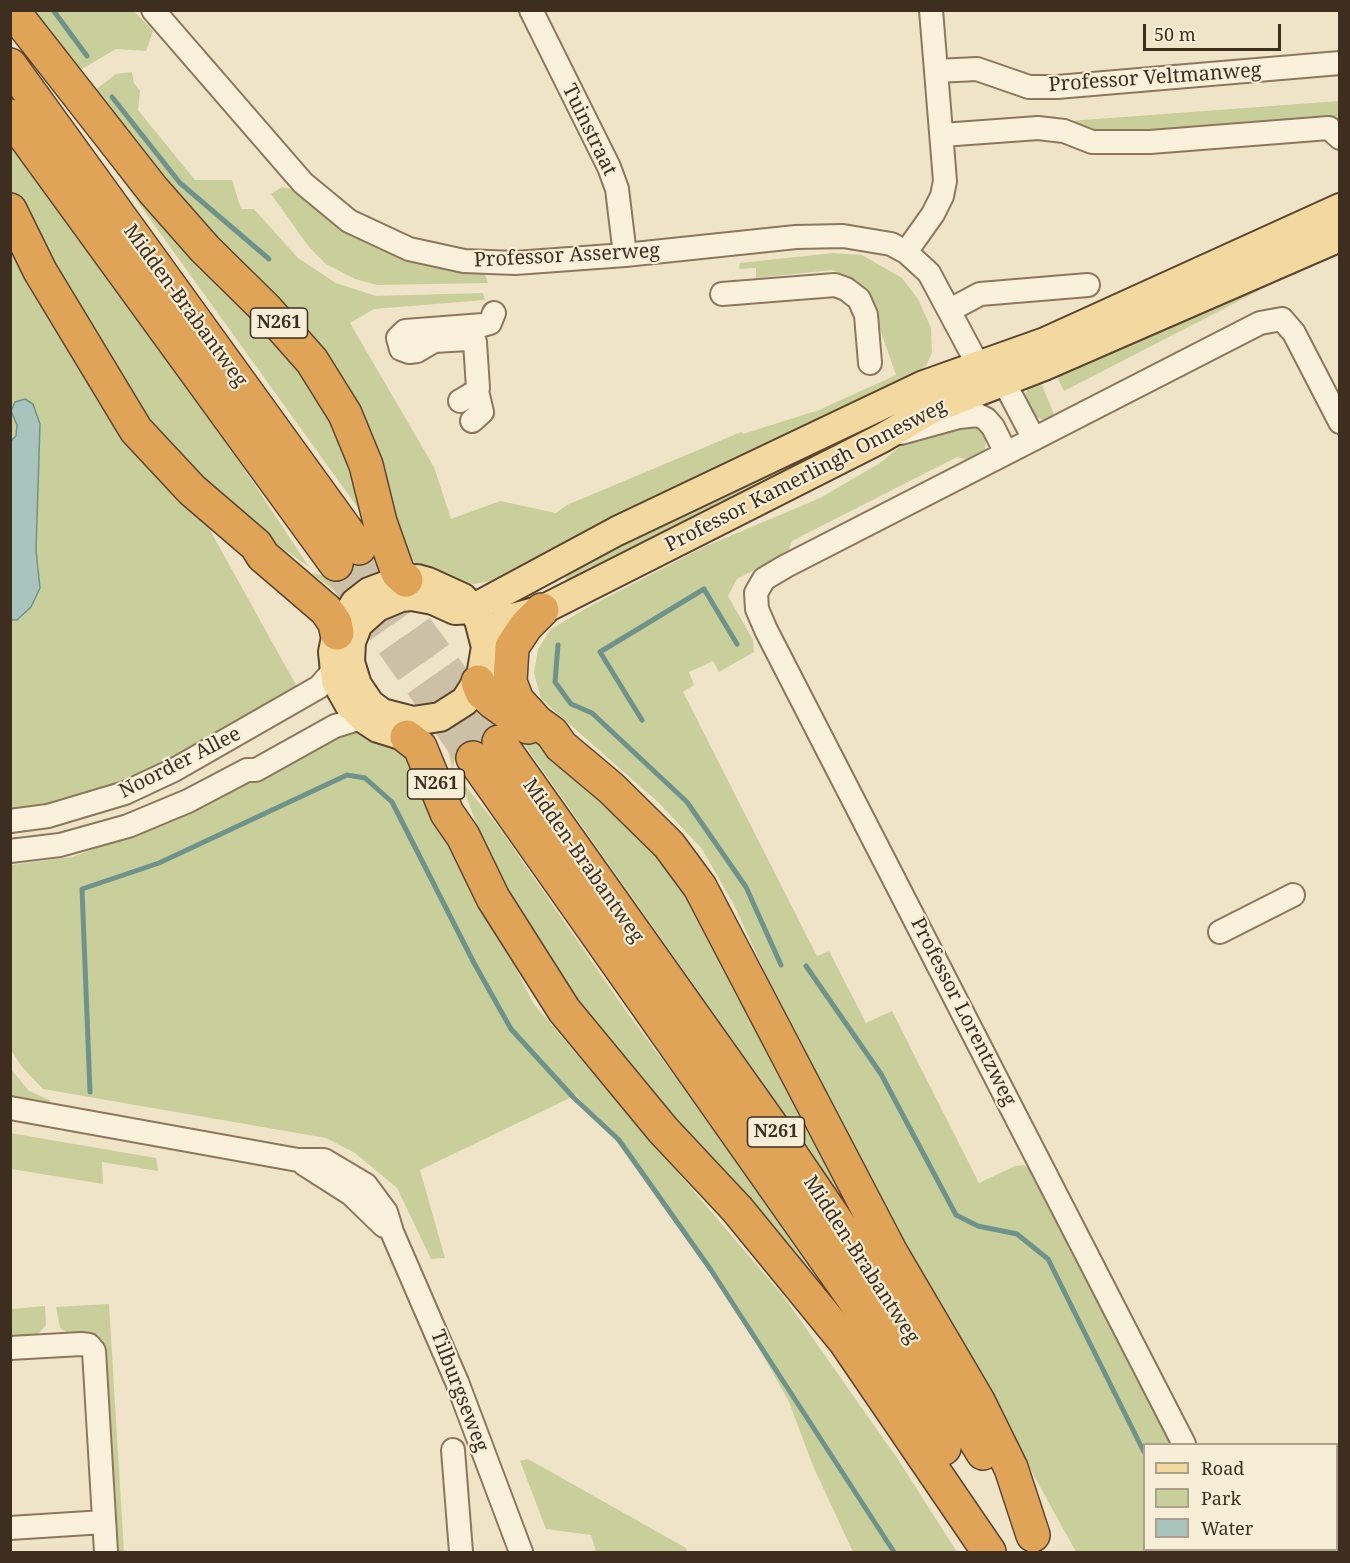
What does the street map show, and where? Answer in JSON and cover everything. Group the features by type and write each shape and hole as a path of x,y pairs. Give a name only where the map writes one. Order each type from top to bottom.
{"highway":[{"name":"N261","path":"12,10 153,190 205,249 265,308 312,361 345,414 366,465 380,522 398,573 406,580"},
{"name":"Midden-Brabantweg","path":"10,65 347,556 10,116"},
{"path":"10,210 52,290 136,430 192,490 256,546 263,556 326,610 335,623 346,627"},
{"name":"N261","path":"542,610 526,626 512,647 510,682 522,707 669,845 700,887 890,1251 978,1401 1011,1468 1037,1544"},
{"name":"N261","path":"478,682 482,692 493,702 548,741 561,746"},
{"name":"N261","path":"410,729 420,747 447,813 463,836 493,898 564,1010 663,1130 737,1209 845,1341 988,1552"},
{"name":"Midden-Brabantweg","path":"1005,1552 863,1312 486,750 775,1131 888,1297 1037,1544"}],"main road":[{"name":"Professor Kamerlingh Onnesweg","path":"464,602 548,570 558,561 924,385 1045,342 1340,208"},
{"name":"Professor Kamerlingh Onnesweg","path":"486,647 491,631 513,618 542,610 882,438 930,410 1004,382 1340,237"},
{"path":"406,580 428,582 464,602 484,633 486,647 478,682 465,701 450,713 410,729 378,728 339,689 334,670 346,627 369,592 388,583 406,580"},
{"path":"346,627 371,611 401,597 423,597 455,610 464,602"},
{"path":"346,627 350,662 363,711"}],"street":[{"name":"Professor Asserweg","path":"153,10 303,183 362,228 409,249 464,261 515,262 625,255 796,237 843,236 891,244 906,252 929,273 978,365 1004,382"},
{"name":"Tuinstraat","path":"531,10 609,167 617,189 625,255"},
{"path":"906,252 933,214 942,196 945,181 931,10"},
{"name":"Professor Veltmanweg","path":"936,71 977,69 1029,87 1057,87 1340,63"},
{"path":"942,135 1038,128 1064,132 1092,142 1150,142 1329,128 1340,138"},
{"path":"722,294 835,285 846,290 859,299 866,315 870,363"},
{"path":"950,310 980,294 1088,285"},
{"path":"472,421 482,412 468,396 477,350 472,340 434,341 417,351 409,352 401,349 398,338 405,331 483,325 490,323 494,313"},
{"path":"882,438 935,426 959,417 978,415 987,419 993,427 1006,453 1260,323 1282,319 1294,333 1340,422"},
{"path":"973,394 978,365"},
{"path":"1004,382 1034,439"},
{"name":"Professor Lorentzweg","path":"1006,453 764,579 756,593 757,609 1183,1443"},
{"name":"Noorder Allee","path":"10,821 48,816 125,793 174,770 319,687 334,670"},
{"name":"Noorder Allee","path":"10,852 60,845 128,826 188,801 247,770 252,762 267,752 330,716 363,711"},
{"path":"1220,932 1293,895"},
{"name":"Tilburgseweg","path":"10,1108 297,1160 351,1194 392,1232 453,1372 522,1552"},
{"path":"10,1348 89,1345 94,1351 106,1552"},
{"path":"453,1450 461,1552"},
{"path":"10,1528 104,1522"}],"green space":[{"path":"29,11 134,11 153,31 146,51 116,49 75,73"},
{"path":"132,72 134,83 140,91 138,110 195,180 232,180 241,209 254,209 298,258 336,283 376,296 483,293 485,300 374,309 350,323 434,467 451,519 500,501 556,513 567,505 741,432 743,434 819,410 896,375 868,295 849,276 832,270 756,278 756,268 739,269 740,263 833,253 862,255 902,278 918,299 931,328 932,353 926,366 913,376 490,581 469,585 428,574 411,563 360,424 90,94 116,74"},
{"path":"1339,101 1339,123 1125,135 1099,132 1070,121"},
{"path":"96,144 154,202 331,405 371,526"},
{"path":"13,146 241,464 309,567 216,501 153,436 11,195 10,147"},
{"path":"282,187 296,190 439,267 485,274 488,283 377,285 355,279 326,264 309,247 271,194"},
{"path":"10,234 200,512 297,687 152,772 106,790 61,803 11,811 11,620 17,620 39,568 36,550 40,424 17,425 16,436 11,442"},
{"path":"1263,275 1268,286 1064,391 1052,367"},
{"path":"1039,378 1054,414 1044,420 1033,416 1024,401 1029,384"},
{"path":"886,414 888,418 569,584 562,571"},
{"path":"974,423 986,438 985,449 979,456 969,460 957,457 792,541 788,552 737,579 728,596 753,640 754,652 719,672 713,661 689,672 694,685 683,692 817,956 829,951 866,1023 892,1011 979,1183 1015,1166 1024,1165 1031,1171 1170,1443 1143,1443 1143,1551 1152,1552 1076,1552 806,1062 734,905 702,849 659,803 541,699 534,673 538,649 551,629 704,547 820,498 880,463 904,443"},
{"path":"374,532 386,572 346,599 311,573 332,577 349,575 363,566 371,553"},
{"path":"480,702 498,723 476,726 466,731 456,747 453,769 442,729"},
{"path":"517,729 599,791 687,886 908,1304 811,1151 515,731"},
{"path":"346,731 363,731 412,757 533,1003 784,1297 899,1461 957,1552 853,1552 813,1466 789,1402 740,1314 616,1141 576,1095 420,1170 445,1258 431,1259 397,1188 355,1153 326,1138 43,1089 22,1067 11,1050 11,865 72,857 172,821"},
{"path":"459,778 498,826 626,1011 713,1127 843,1317 680,1124 579,1014 513,918"},
{"path":"10,1068 29,1091 50,1100 49,1106 11,1099"},
{"path":"10,1133 156,1158 158,1171 102,1162 103,1184 11,1169"},
{"path":"109,1304 124,1552 112,1552 99,1334 71,1335 60,1328 56,1307"},
{"path":"45,1306 46,1325 41,1331 32,1338 11,1339 11,1309"},
{"path":"528,1459 686,1548 687,1552 596,1552 591,1535 546,1529 520,1461"}],"water":[{"path":"25,399 33,404 40,424 36,550 40,588 31,607 17,620 10,620 10,442 16,436 17,425 11,411 15,402"}],"waterway":[{"path":"53,10 87,56"},
{"path":"112,97 180,183 269,259"},
{"path":"642,720 600,652 704,589 737,644"},
{"path":"558,645 555,682 571,704 592,713 687,802 746,887 781,965"},
{"path":"90,1092 82,889 159,863 347,775 365,778 392,802 474,963 511,1029 574,1098 619,1140 711,1270 894,1552"},
{"path":"806,966 881,1074 956,1215 978,1226 1017,1234 1048,1259 1143,1450"}],"tunnel":[{"path":"359,548 499,742"},
{"path":"336,564 473,758"}]}
